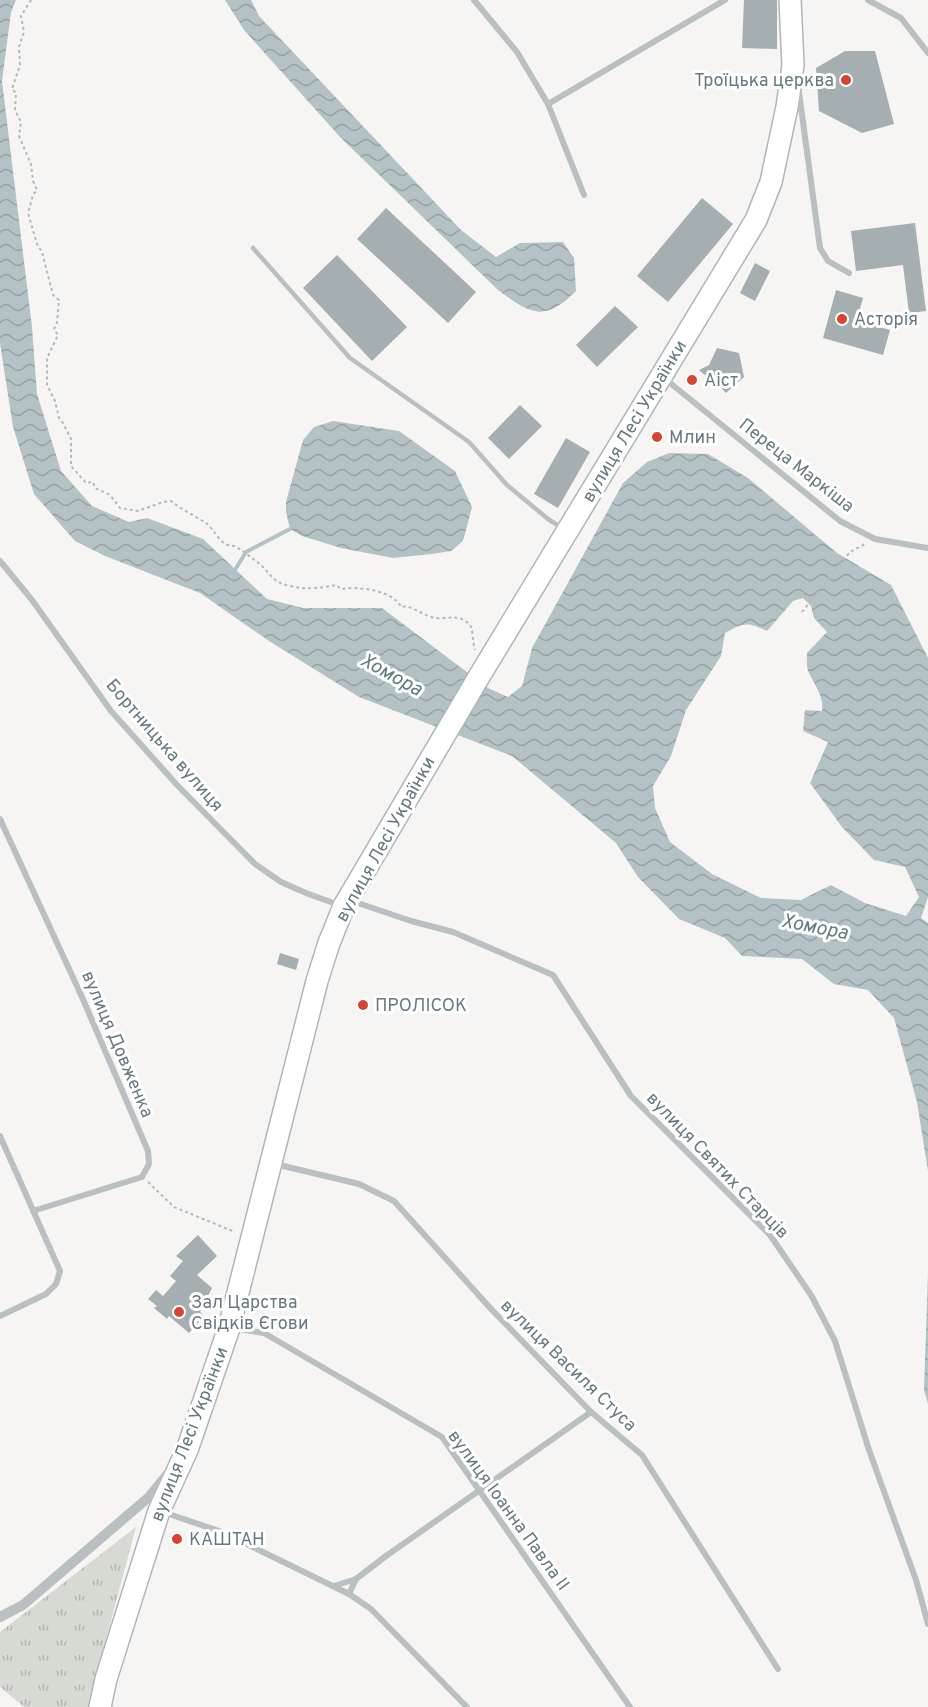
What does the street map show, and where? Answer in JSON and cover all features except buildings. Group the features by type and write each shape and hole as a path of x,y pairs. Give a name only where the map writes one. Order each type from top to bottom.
{"main road":[{"name":"вулиця Лесі Українки","path":"100,1707 106,1679 159,1511 187,1450 229,1328 317,981 329,943 346,903 439,743 756,220 771,182 787,107 793,65 790,0"}],"street":[{"path":"474,0 517,52 548,104 584,195"},
{"path":"548,104 725,0"},
{"path":"868,0 901,18 928,53"},
{"name":"вулиця Лесі Українки","path":"793,65 801,100 820,248 828,261 849,273"},
{"name":"Переца Маркіша","path":"661,375 840,521 875,538 927,550"},
{"name":"Бортницька вулиця","path":"0,561 32,600 111,711 177,785 255,864 281,882 306,893 346,903"},
{"name":"вулиця Довженка","path":"0,819 82,997 148,1151 149,1164 142,1177"},
{"name":"вулиця Святих Старців","path":"346,903 453,932 553,975 631,1096 770,1235 811,1295 835,1341 869,1450 916,1580 928,1624"},
{"path":"0,1136 60,1271 56,1284 46,1294 0,1316"},
{"name":"вулиця Василя Стуса","path":"271,1164 359,1184 393,1201 492,1310 591,1412 642,1455 778,1669"},
{"path":"33,1211 142,1177"},
{"name":"вулиця Іоанна Павла II","path":"229,1328 264,1333 442,1437 630,1707"},
{"path":"333,1586 356,1580 386,1556 591,1412"},
{"path":"0,1617 23,1605 149,1497 187,1450"},
{"path":"159,1511 222,1532 349,1594 371,1609 467,1707"},
{"path":"349,1594 356,1580"}],"lane":[{"path":"253,249 350,358 469,442 507,485 548,519 567,531"}],"path":[{"path":"31,0 21,16 24,32 19,46 20,65 12,89 16,93 15,110 21,122 19,136 31,164 33,181 37,190 33,195 28,213 42,252 53,295 59,300 57,323 54,329 58,335 47,358 47,385 55,401 59,418 71,439 71,466 86,483 93,483 95,488 110,495 120,508 138,511 171,501 205,523 223,543 236,546 259,563 278,582 291,587 314,589 336,585 341,589 379,590 398,602 400,607 406,605 416,612 438,618 454,616 467,621 471,625 474,646 483,670"},
{"path":"802,612 850,552 875,538"},
{"path":"142,1177 174,1207 230,1231 253,1237"}],"green space":[{"path":"136,1527 88,1707 24,1707 0,1687 0,1632"}],"water":[{"name":"Хомора","path":"0,0 16,0 11,12 2,81 32,327 37,394 61,471 92,506 129,522 147,518 203,539 267,599 303,608 382,608 488,688 508,697 522,686 532,648 623,483 647,462 669,453 708,454 748,478 837,553 891,585 928,658 928,897 921,918 928,923 928,1171 917,1102 894,1018 868,990 834,984 802,959 742,956 725,938 679,919 638,877 616,843 512,756 359,697 269,641 200,593 105,556 75,541 34,494 13,427 0,343","holes":["803,598 811,606 814,618 827,632 807,653 808,671 820,696 822,711 805,710 803,731 828,742 810,783 842,827 874,860 905,867 919,897 906,916 865,903 831,885 801,900 761,898 712,874 670,842 655,808 653,786 671,756 686,710 721,656 725,633 746,624 767,631 793,601"]},
{"path":"225,0 251,0 259,16 461,230 496,257 520,243 563,242 574,258 576,291 555,308 537,312 519,305 498,290 341,138 244,30"},
{"path":"333,421 399,431 455,471 472,507 463,541 451,551 393,558 341,548 302,536 290,529 286,502 303,440 314,427"},
{"path":"928,1273 928,1404 924,1390"}],"waterway":[{"path":"233,573 246,552 290,529"}],"place":[{"name":"Троїцька церква","path":"846,80"},
{"name":"Асторія","path":"842,319"},
{"name":"Аіст","path":"692,380"},
{"name":"Млин","path":"657,437"},
{"name":"ПРОЛІСОК","path":"363,1005"},
{"name":"Зал Царства Свідків Єгови","path":"179,1312"},
{"name":"КАШТАН","path":"177,1539"}]}
